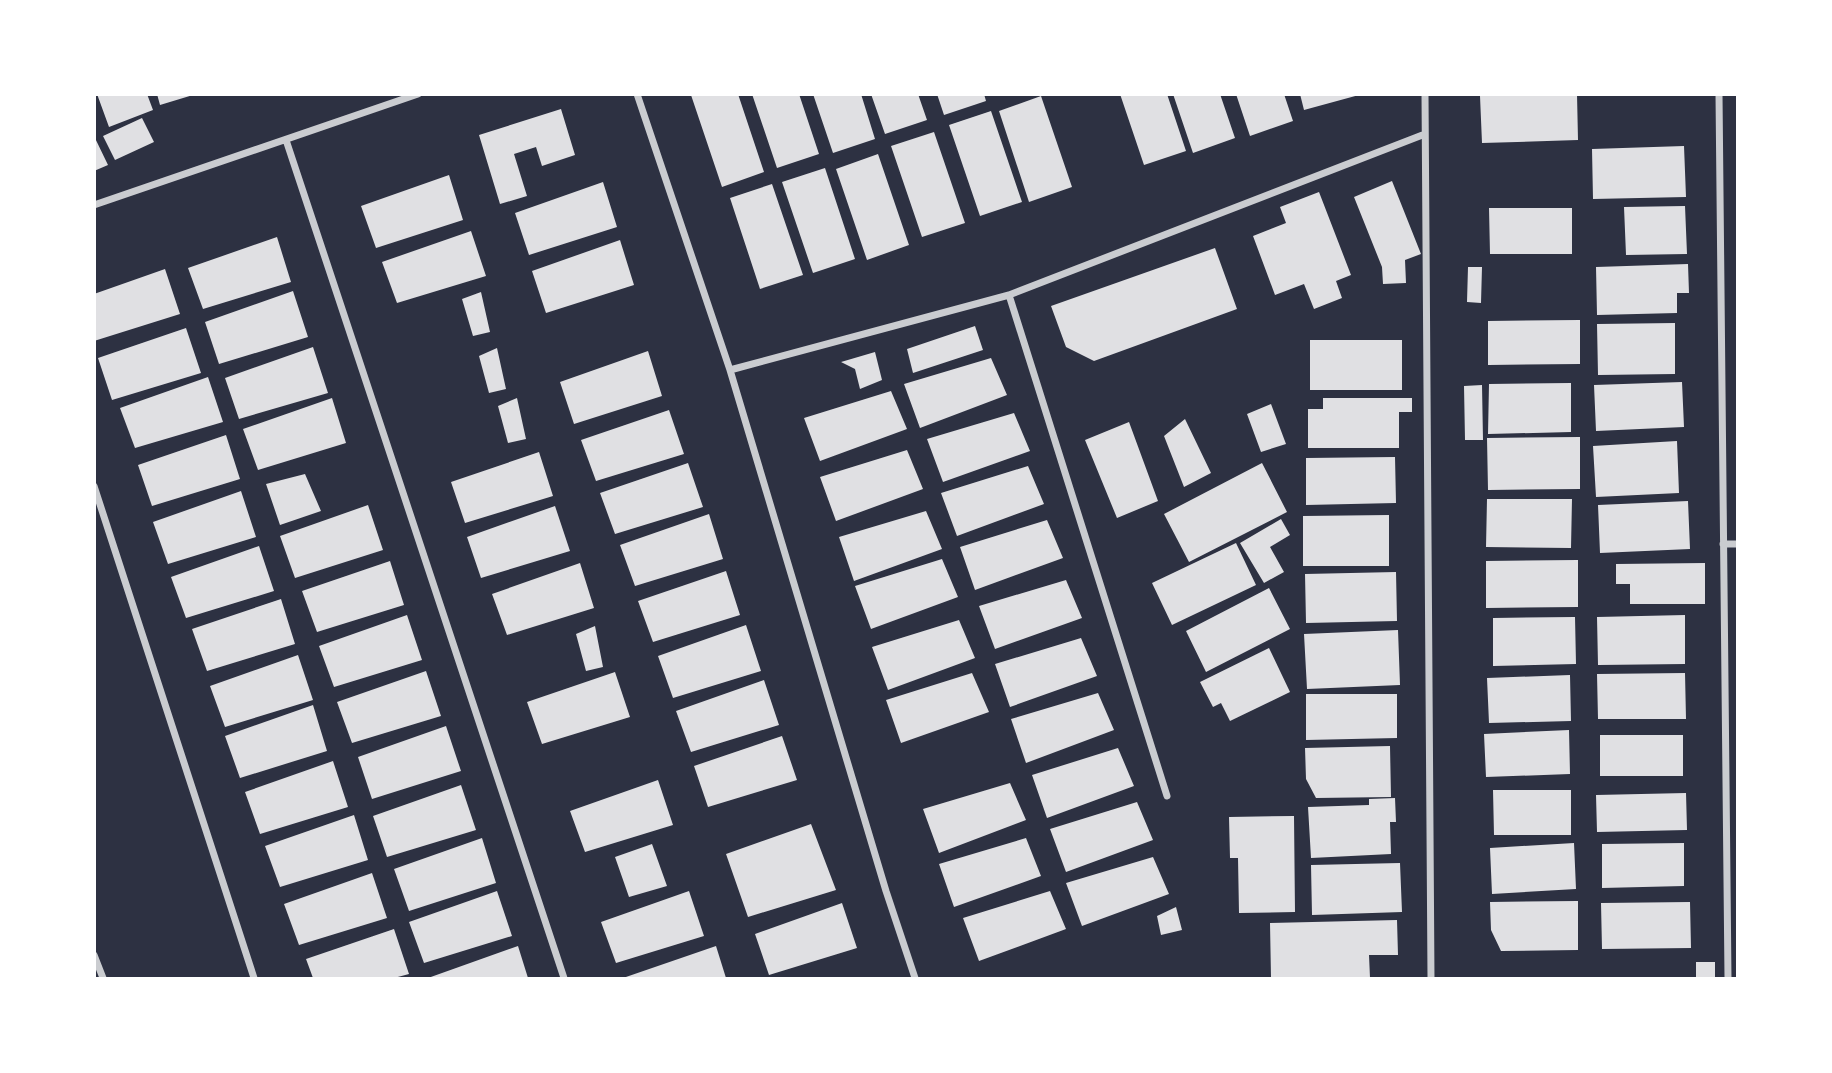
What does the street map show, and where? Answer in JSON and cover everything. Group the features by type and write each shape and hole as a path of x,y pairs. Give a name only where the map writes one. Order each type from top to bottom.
{"street":[{"path":"94,205 418,94"},
{"path":"637,94 730,370 886,891 915,978"},
{"path":"1424,94 1431,978"},
{"path":"1719,94 1728,978"},
{"path":"730,370 1009,296 1425,134"},
{"path":"286,140 564,978"},
{"path":"1009,296 1167,796"},
{"path":"94,486 254,978"},
{"path":"1723,544 1738,544"},
{"path":"94,955 103,978"}],"building":[{"path":"97,94 147,94 153,110 109,127"},
{"path":"157,94 193,94 193,95 160,105"},
{"path":"738,94 764,172 722,187 691,95"},
{"path":"752,94 799,94 819,154 777,168"},
{"path":"813,94 861,94 875,139 833,153"},
{"path":"871,94 918,94 927,120 885,134"},
{"path":"937,94 984,94 986,101 944,115"},
{"path":"1120,94 1167,94 1186,151 1144,165"},
{"path":"1173,94 1220,94 1235,138 1193,153"},
{"path":"1236,94 1284,94 1293,121 1250,136"},
{"path":"1300,94 1359,94 1359,95 1304,110"},
{"path":"1577,94 1578,140 1482,143 1480,96"},
{"path":"1041,96 1072,187 1029,202 999,111"},
{"path":"561,109 575,155 542,166 536,147 514,154 527,196 500,204 479,135"},
{"path":"991,111 1022,202 980,216 949,125"},
{"path":"142,118 154,142 115,160 103,136"},
{"path":"934,132 965,223 922,237 891,146"},
{"path":"94,136 108,165 94,171"},
{"path":"1684,146 1686,197 1593,199 1592,149"},
{"path":"878,154 909,245 867,260 836,169"},
{"path":"825,168 855,259 813,273 782,182"},
{"path":"449,175 463,220 376,248 361,206"},
{"path":"1392,181 1421,254 1405,260 1406,283 1383,284 1382,267 1354,197"},
{"path":"603,182 617,227 529,255 515,213"},
{"path":"772,184 803,275 760,289 730,198"},
{"path":"1319,192 1351,275 1336,281 1342,298 1314,309 1304,284 1275,295 1253,236 1286,223 1280,207"},
{"path":"1685,206 1687,254 1626,255 1624,207"},
{"path":"1489,208 1572,208 1572,254 1490,254"},
{"path":"471,231 486,276 397,303 382,262"},
{"path":"277,237 291,282 203,309 188,268"},
{"path":"620,240 634,285 546,313 532,271"},
{"path":"1215,248 1237,309 1094,361 1066,347 1051,306"},
{"path":"1688,264 1689,293 1677,293 1677,313 1597,315 1596,267"},
{"path":"1468,267 1482,267 1481,303 1467,302"},
{"path":"165,269 180,314 94,341 94,294"},
{"path":"293,291 308,337 219,364 205,322"},
{"path":"481,292 490,332 473,336 462,299"},
{"path":"1580,320 1580,364 1488,365 1488,321"},
{"path":"1675,323 1675,374 1598,375 1597,324"},
{"path":"975,326 983,350 913,373 907,349"},
{"path":"186,328 201,373 112,400 98,358"},
{"path":"1310,340 1402,340 1402,390 1310,390"},
{"path":"313,347 328,393 239,419 225,378"},
{"path":"497,348 506,389 489,393 479,356"},
{"path":"648,351 662,396 574,424 560,382"},
{"path":"875,352 882,380 860,389 855,369 841,362"},
{"path":"991,358 1007,395 920,428 904,384"},
{"path":"208,377 223,422 135,448 120,408"},
{"path":"1682,382 1684,427 1596,431 1594,385"},
{"path":"1571,383 1571,432 1488,434 1489,384"},
{"path":"1482,385 1483,440 1465,440 1464,386"},
{"path":"891,391 907,429 820,461 804,418"},
{"path":"332,398 346,443 258,470 243,429"},
{"path":"517,398 526,439 508,443 498,406"},
{"path":"1323,398 1412,398 1412,412 1399,412 1399,448 1308,448 1308,409 1323,409"},
{"path":"1271,404 1286,444 1261,452 1247,414"},
{"path":"669,410 684,454 596,481 581,440"},
{"path":"1014,413 1030,451 943,482 927,439"},
{"path":"1185,419 1211,473 1184,487 1164,436"},
{"path":"1129,422 1158,501 1117,518 1085,440"},
{"path":"226,435 240,479 152,506 138,465"},
{"path":"1580,437 1580,489 1488,490 1487,438"},
{"path":"1677,441 1679,493 1596,497 1593,446"},
{"path":"907,450 923,489 836,521 820,477"},
{"path":"539,452 553,496 465,523 451,482"},
{"path":"1395,457 1396,503 1306,505 1306,458"},
{"path":"688,463 703,507 615,534 600,493"},
{"path":"1262,463 1287,512 1189,562 1164,514"},
{"path":"1028,466 1044,504 957,536 941,493"},
{"path":"305,474 321,511 280,525 266,484"},
{"path":"241,491 256,537 168,564 153,522"},
{"path":"1487,499 1572,499 1571,548 1486,547"},
{"path":"1688,501 1690,549 1600,553 1598,505"},
{"path":"368,505 383,550 295,578 280,536"},
{"path":"555,506 570,551 481,578 467,537"},
{"path":"926,511 942,549 854,581 839,537"},
{"path":"709,514 723,559 635,586 620,545"},
{"path":"1389,515 1389,566 1303,566 1303,516"},
{"path":"1281,519 1290,535 1270,547 1284,572 1264,583 1240,543"},
{"path":"1047,520 1063,558 975,590 960,547"},
{"path":"1236,543 1256,585 1172,625 1152,583"},
{"path":"259,546 274,591 186,618 171,577"},
{"path":"942,559 958,597 871,629 855,586"},
{"path":"1578,560 1578,607 1486,608 1486,561"},
{"path":"390,561 404,605 317,632 302,591"},
{"path":"580,563 594,608 507,635 492,594"},
{"path":"1705,563 1705,604 1630,604 1630,584 1616,584 1616,564"},
{"path":"726,571 740,615 653,642 638,601"},
{"path":"1396,572 1397,621 1306,623 1305,574"},
{"path":"1066,580 1082,618 995,649 979,606"},
{"path":"1269,588 1290,629 1206,672 1186,631"},
{"path":"281,599 295,644 207,671 192,629"},
{"path":"407,615 422,660 334,687 319,646"},
{"path":"1685,615 1685,664 1598,665 1597,617"},
{"path":"1575,617 1576,664 1493,666 1493,618"},
{"path":"959,620 975,658 888,690 872,647"},
{"path":"746,625 761,671 673,698 658,656"},
{"path":"595,626 603,667 586,671 576,634"},
{"path":"1398,630 1400,685 1307,689 1304,634"},
{"path":"1081,638 1097,676 1010,707 995,664"},
{"path":"1269,648 1290,692 1230,721 1221,703 1213,707 1200,682"},
{"path":"298,655 313,700 225,727 210,686"},
{"path":"426,671 441,716 352,743 337,702"},
{"path":"615,672 630,717 542,744 527,702"},
{"path":"972,673 989,712 901,743 886,700"},
{"path":"1685,673 1686,719 1598,719 1597,674"},
{"path":"1570,675 1571,721 1489,723 1487,678"},
{"path":"764,680 779,725 691,752 676,711"},
{"path":"1098,693 1114,730 1026,763 1011,719"},
{"path":"1306,694 1397,694 1397,738 1306,740"},
{"path":"313,705 327,751 240,778 225,736"},
{"path":"446,726 461,771 372,799 358,757"},
{"path":"1569,730 1570,774 1486,777 1484,734"},
{"path":"1600,735 1683,735 1683,776 1600,776"},
{"path":"782,736 797,780 708,807 694,766"},
{"path":"1390,746 1391,797 1316,798 1306,779 1305,748"},
{"path":"1118,748 1134,786 1047,818 1032,775"},
{"path":"333,761 348,807 260,834 245,792"},
{"path":"658,780 673,825 585,852 570,811"},
{"path":"1010,783 1026,820 939,853 923,809"},
{"path":"461,785 476,830 387,857 373,816"},
{"path":"1493,790 1571,790 1571,835 1494,835"},
{"path":"1686,793 1687,830 1597,832 1596,795"},
{"path":"1395,798 1396,822 1390,822 1391,854 1311,858 1308,807 1369,805 1369,799"},
{"path":"1137,802 1153,840 1066,872 1050,829"},
{"path":"354,815 368,860 280,887 265,846"},
{"path":"1294,816 1295,912 1239,913 1238,858 1230,858 1229,817"},
{"path":"811,824 836,890 748,917 726,854"},
{"path":"482,838 496,883 409,911 394,869"},
{"path":"1026,838 1041,876 954,907 939,864"},
{"path":"1574,843 1576,889 1492,894 1490,848"},
{"path":"1684,843 1684,886 1602,888 1602,844"},
{"path":"652,844 667,886 629,897 615,857"},
{"path":"1153,857 1169,894 1082,926 1066,883"},
{"path":"1400,863 1402,912 1312,915 1311,865"},
{"path":"372,873 387,918 299,945 284,904"},
{"path":"497,891 512,936 424,963 409,922"},
{"path":"689,891 704,936 616,963 601,922"},
{"path":"1050,891 1066,929 979,961 963,918"},
{"path":"1578,901 1578,950 1501,951 1491,930 1490,902"},
{"path":"1690,902 1691,948 1602,949 1601,903"},
{"path":"842,903 857,948 769,975 755,934"},
{"path":"1176,907 1182,930 1161,935 1157,916"},
{"path":"1397,920 1398,955 1369,955 1370,978 1271,978 1270,923"},
{"path":"394,929 409,974 394,978 313,978 306,959"},
{"path":"518,946 528,978 428,978"},
{"path":"716,946 726,978 623,978"},
{"path":"1696,962 1715,962 1715,978 1696,978"}]}
